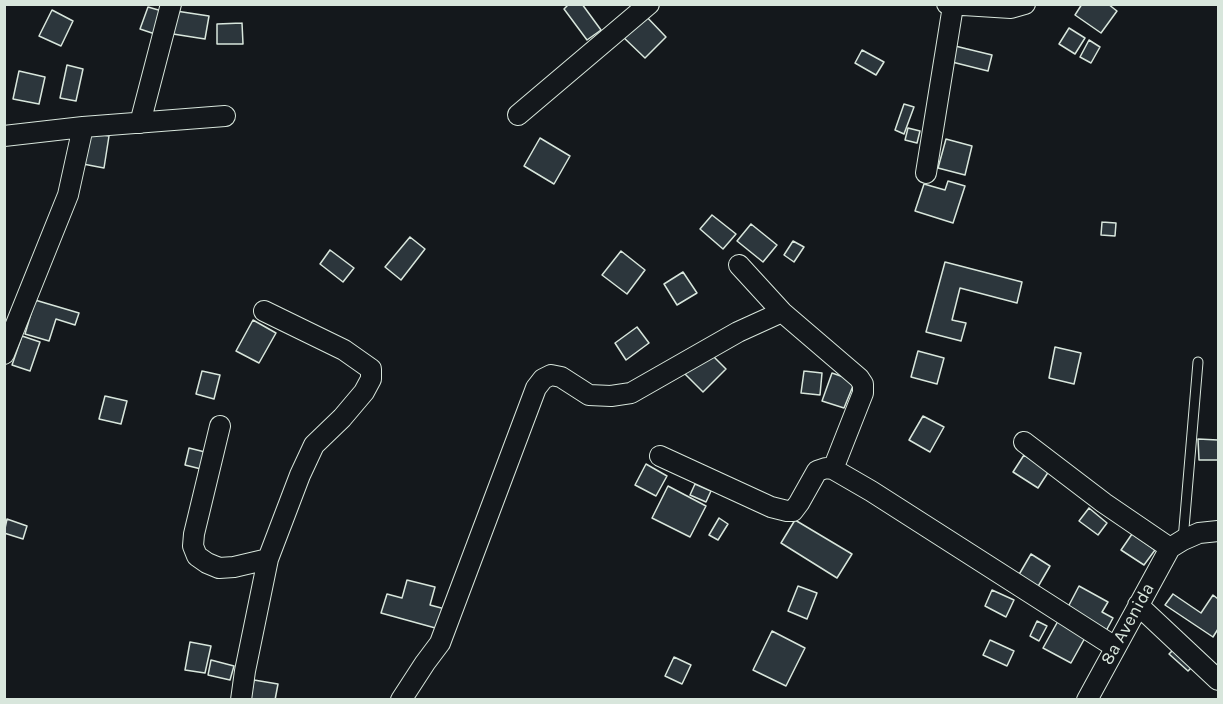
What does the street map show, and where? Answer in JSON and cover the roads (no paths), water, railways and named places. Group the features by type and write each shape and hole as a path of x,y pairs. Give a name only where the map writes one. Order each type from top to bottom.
{"street":[{"path":"140,123 171,4"},
{"path":"518,115 649,4"},
{"path":"926,173 950,5 1011,8 1025,4"},
{"path":"4,136 83,127 225,116"},
{"path":"4,354 68,195 83,127"},
{"path":"739,265 782,312 859,378 863,384 863,393 833,469"},
{"path":"241,699 268,559 300,475 314,445 364,392 371,379 371,369 344,350 264,311"},
{"path":"401,699 440,643 536,388 543,379 551,375 561,377 589,395 611,396 632,393 738,332 782,312"},
{"path":"220,426 193,546 197,556 219,568 268,559"},
{"path":"1024,442 1104,503 1176,544 1199,533 1218,531"},
{"path":"660,456 771,507 787,511 793,511 817,471 826,468 833,469 1115,647"},
{"name":"8a Avenida","path":"1087,699 1137,605 1176,544"},
{"path":"1137,605 1218,680"}],"lane":[{"path":"1176,544 1198,362"}]}
